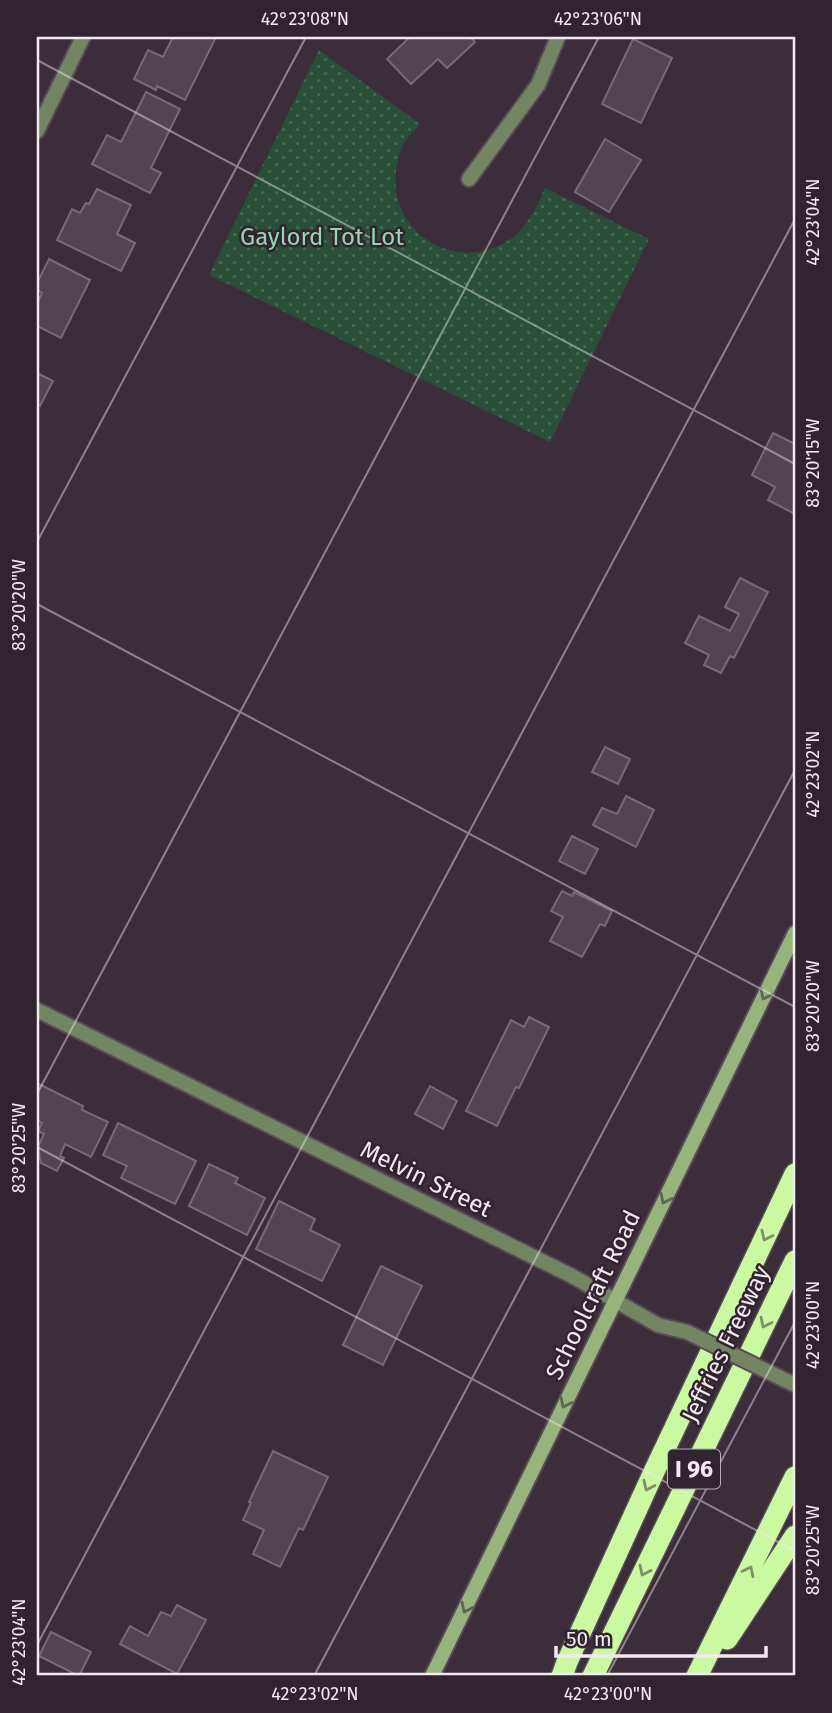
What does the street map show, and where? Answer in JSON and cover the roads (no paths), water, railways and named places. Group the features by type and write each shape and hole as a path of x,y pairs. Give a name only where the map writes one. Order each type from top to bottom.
{"highway":[{"path":"562,1676 652,1476 795,1174"},
{"name":"Jeffries Freeway","path":"593,1676 795,1261"},
{"path":"697,1676 795,1476"},
{"path":"703,1676 795,1536"}],"main road":[{"name":"Schoolcraft Road","path":"432,1676 795,933"}],"street":[{"path":"37,131 83,37"},
{"path":"469,179 538,85 558,37"},
{"name":"Melvin Street","path":"37,1010 572,1276 658,1325 687,1332 795,1385"}],"park label":[{"name":"Gaylord Tot Lot","path":"322,237"}]}
